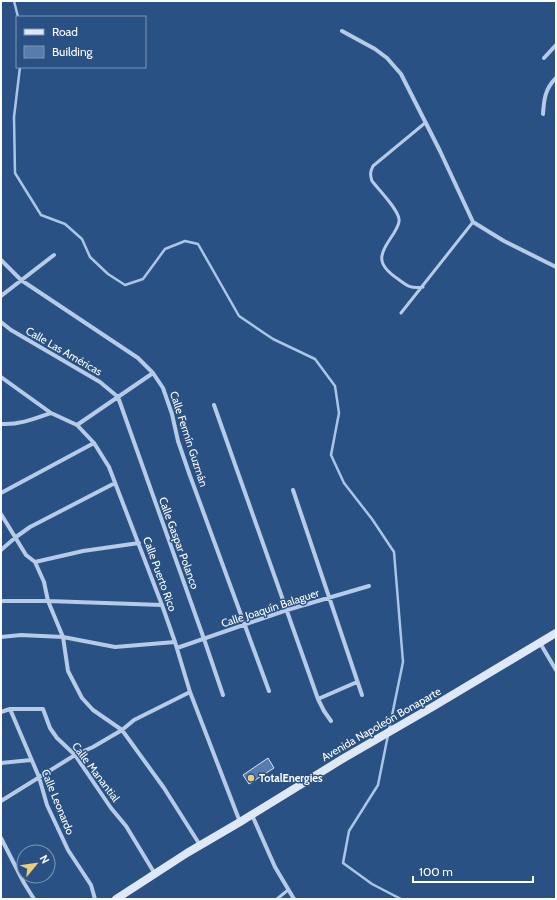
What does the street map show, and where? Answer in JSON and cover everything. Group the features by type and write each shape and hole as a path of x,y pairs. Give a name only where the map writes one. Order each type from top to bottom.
{"main road":[{"name":"Avenida Napoleón Bonaparte","path":"116,899 344,758 556,633"}],"street":[{"path":"342,31 375,49 387,58 401,74 473,222 499,238 556,267"},
{"path":"544,58 556,45"},
{"path":"543,114 544,96 547,88 556,78"},
{"path":"1,296 54,255"},
{"name":"Calle Fermín Guzmán","path":"1,260 21,280 138,358 153,373 163,388 178,441 269,691"},
{"name":"Calle Las Américas","path":"1,322 11,330 100,382 118,397"},
{"path":"77,426 153,373"},
{"name":"Calle Puerto Rico","path":"1,377 51,413 77,426 94,443 109,467 139,542 175,642 190,692 240,822"},
{"name":"Calle Gaspar Polanco","path":"118,397 223,695"},
{"path":"214,406 318,699 331,721"},
{"path":"1,424 13,425 51,413"},
{"path":"1,493 94,443"},
{"path":"1,550 30,527 115,483"},
{"path":"293,490 362,695"},
{"path":"1,514 26,555 35,562 44,582 48,601 63,637 68,671 82,698 93,710 122,730 164,788 200,846"},
{"path":"35,562 83,551 139,542"},
{"name":"Calle Joaquín Balaguer","path":"177,648 287,610 329,599 369,586"},
{"path":"1,601 162,605"},
{"path":"1,637 21,635 63,637 115,647 175,642"},
{"path":"540,643 556,670"},
{"path":"318,699 358,682"},
{"path":"1,801 75,755 93,748 122,730 134,720 190,692"},
{"path":"1,712 10,709"},
{"name":"Calle Manantial","path":"10,709 43,709 50,728 57,738 75,755 111,808 126,826 155,874"},
{"name":"Calle Leonardo","path":"10,709 39,777 47,805 68,850 91,885 95,899"},
{"path":"1,763 31,760"},
{"path":"252,815 276,867 294,899"},
{"path":"1,838 34,899"}],"lane":[{"path":"423,286 415,288 408,286 388,272 383,265 381,257 386,244 397,227 399,220 398,213 372,182 370,171 373,166 425,122"},
{"path":"402,314 473,222"},
{"path":"277,899 288,890"}],"building":[{"path":"268,758 274,768 249,784 243,775"}],"waterway":[{"path":"14,1 18,16"},
{"path":"20,68 14,117 15,173 41,215 65,224 82,239 90,257 108,274 125,285 143,279 165,249 185,241 198,244 239,316 273,339 315,359 335,386 339,413 331,455 344,483 372,519 394,552 403,662 389,730"},
{"path":"388,735 378,785 349,831 343,863 372,884 401,899"}],"place":[{"name":"TotalEnergies","path":"251,778"}]}
